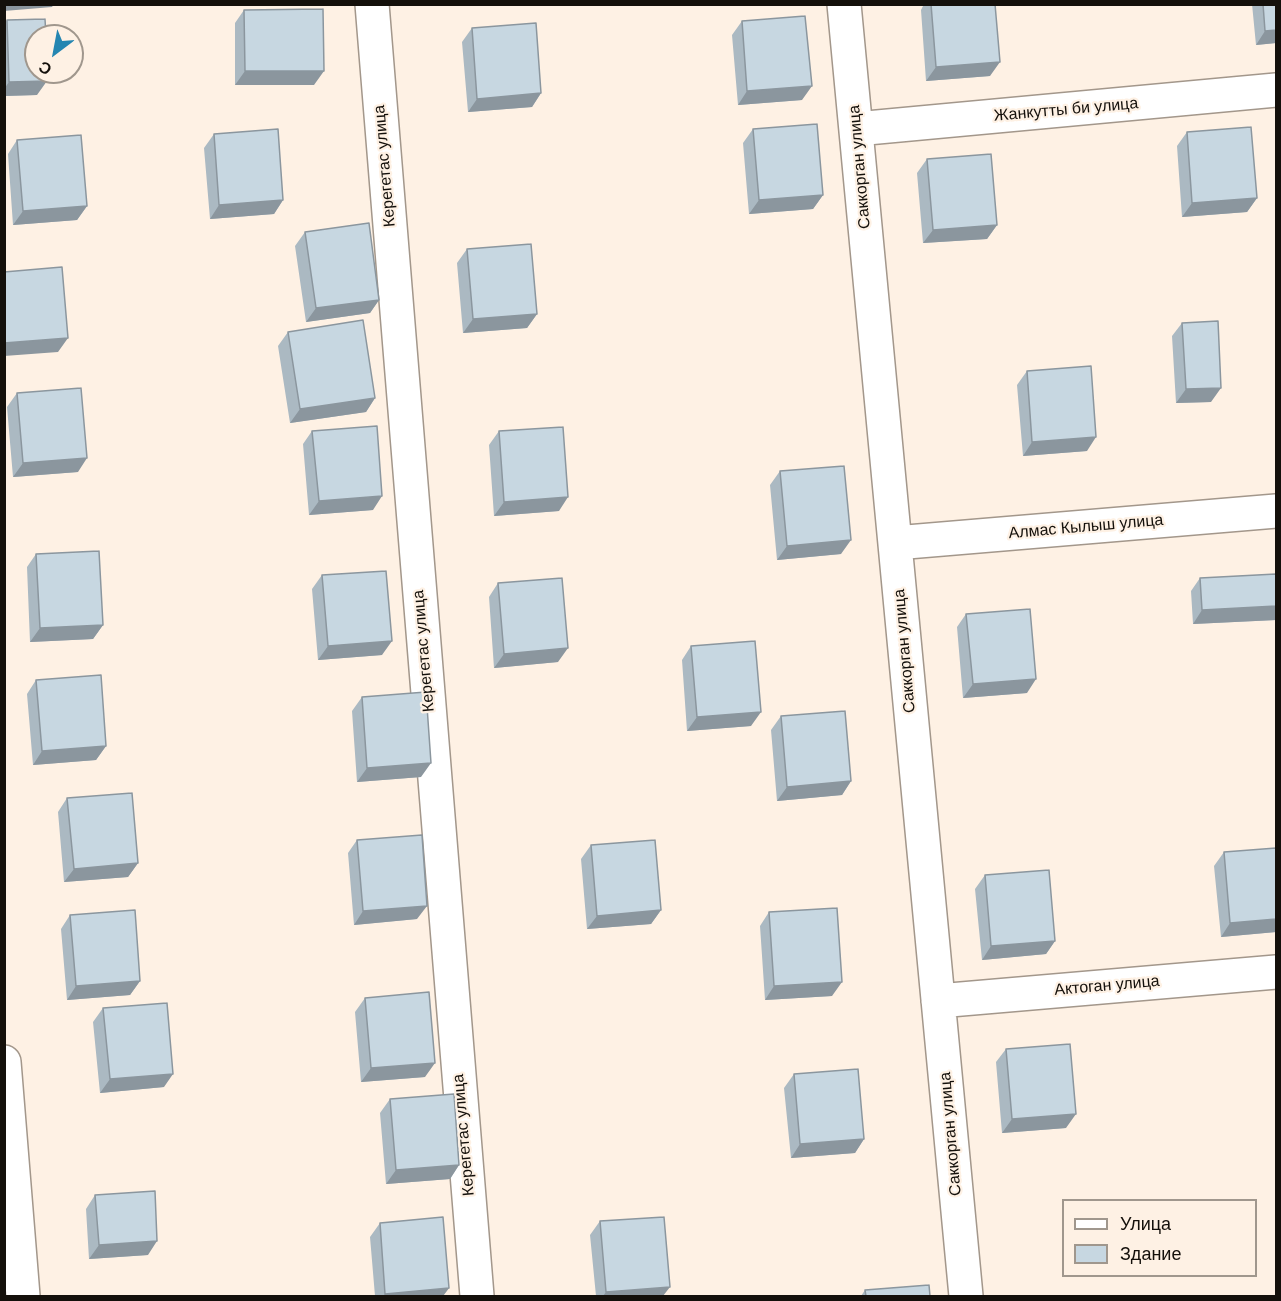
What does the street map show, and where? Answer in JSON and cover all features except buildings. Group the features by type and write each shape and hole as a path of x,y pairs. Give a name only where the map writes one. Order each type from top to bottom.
{"street":[{"name":"Керегетас улица","path":"372,4 477,1296"},
{"name":"Саккорган улица","path":"844,4 966,1296"},
{"name":"Жанкутты би улица","path":"856,129 1276,90"},
{"name":"Алмас Кылыш улица","path":"895,543 1276,512"},
{"name":"Актоган улица","path":"938,1001 1276,972"},
{"path":"4,1062 23,1296"}]}
